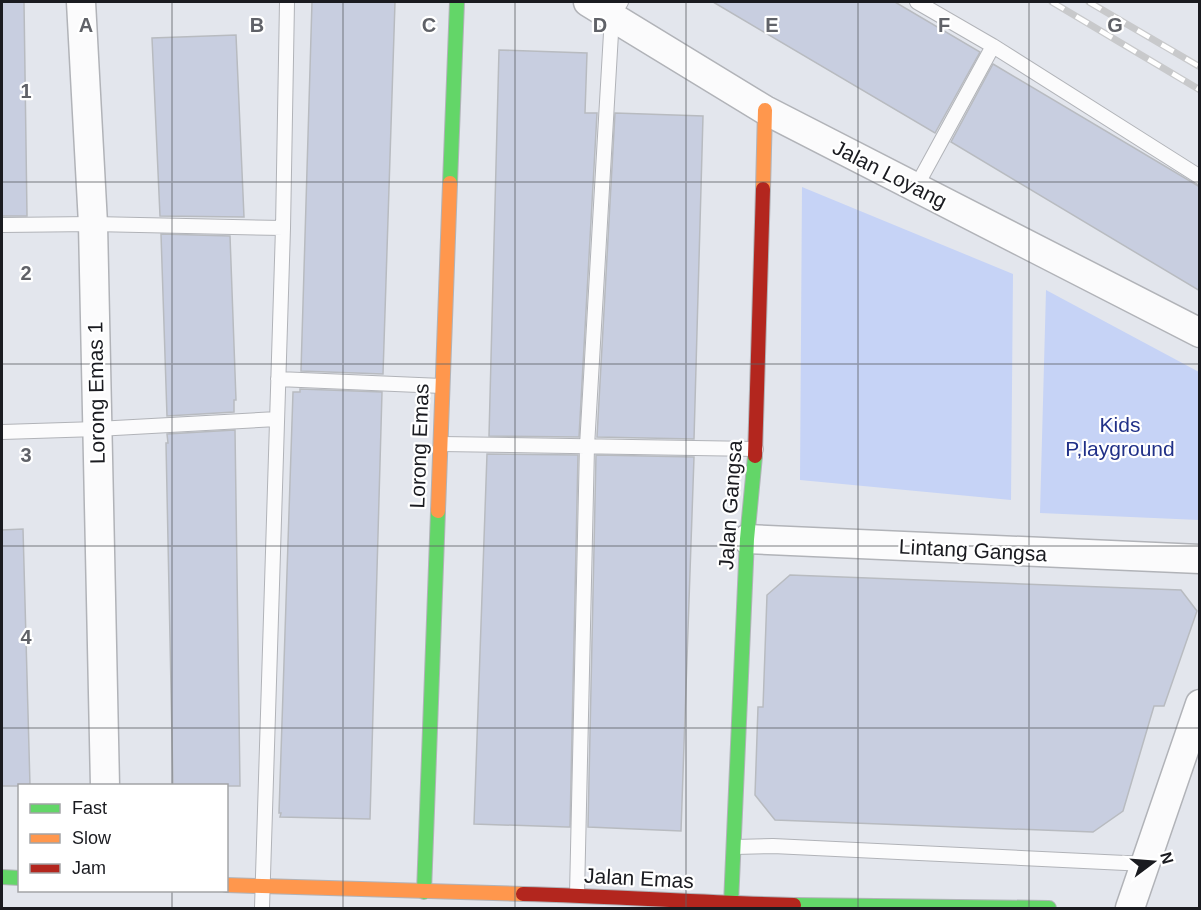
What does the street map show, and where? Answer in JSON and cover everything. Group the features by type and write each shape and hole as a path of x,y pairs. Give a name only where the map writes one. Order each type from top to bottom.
{"street":[{"name":"Lorong Emas 1","path":"81,2 93,224 105,784"},
{"name":"Lorong Emas","path":"424,892 457,2"},
{"name":"Jalan Loyang","path":"588,2 616,9 765,110 1200,333"},
{"name":"Jalan Gangsa","path":"744,906 735,847 747,540 756,449 765,110"},
{"name":"Lintang Gangsa","path":"747,540 1200,559"},
{"path":"1130,909 1200,704"},
{"path":"2,877 18,878"},
{"name":"Jalan Emas","path":"228,885 578,895 744,906 1048,909"}],"lane":[{"path":"262,909 283,228 287,2"},
{"path":"917,2 993,45 1200,177"},
{"path":"578,895 587,446 616,9"},
{"path":"916,187 993,45"},
{"path":"2,225 93,224 283,228"},
{"path":"278,379 442,387"},
{"path":"2,432 277,419"},
{"path":"440,444 756,449"},
{"path":"735,847 773,846 1146,864"}],"green space":[{"path":"802,187 1013,274 1011,500 800,480"},
{"name":"Kids P,layground","path":"1046,290 1199,372 1199,520 1040,513"}],"building":[{"path":"2,2 24,2 27,216 2,216"},
{"path":"312,2 395,2 383,374 301,371"},
{"path":"713,2 895,2 980,52 935,133"},
{"path":"236,35 244,217 160,216 152,38"},
{"path":"499,50 587,53 585,113 597,113 579,437 489,436"},
{"path":"993,64 1200,187 1200,291 951,142"},
{"path":"615,113 703,116 694,439 597,437"},
{"path":"161,234 230,236 236,400 234,400 234,412 167,416"},
{"path":"300,389 382,392 370,819 280,817 281,813 279,813 293,392 300,392"},
{"path":"235,430 240,786 173,784 167,434"},
{"path":"487,454 578,455 570,827 474,824"},
{"path":"596,455 694,457 681,831 588,827"},
{"path":"23,529 30,784 18,784 18,786 2,786 2,530"},
{"path":"790,575 1181,590 1197,611 1164,706 1154,706 1123,811 1093,832 775,820 755,795 758,707 763,707 767,595"}],"railway":[{"path":"1052,2 1200,90"},
{"path":"1089,2 1200,67"}],"traffic: fast":[{"path":"450,183 457,2"},
{"path":"731,904 747,539 755,456"},
{"path":"424,892 438,511"},
{"path":"2,877 18,878"},
{"path":"794,905 1049,908"}],"traffic: slow":[{"path":"763,189 765,110"},
{"path":"438,511 450,183"},
{"path":"228,885 523,894"}],"traffic: jam":[{"path":"755,456 763,189"},
{"path":"523,894 794,905"}]}
